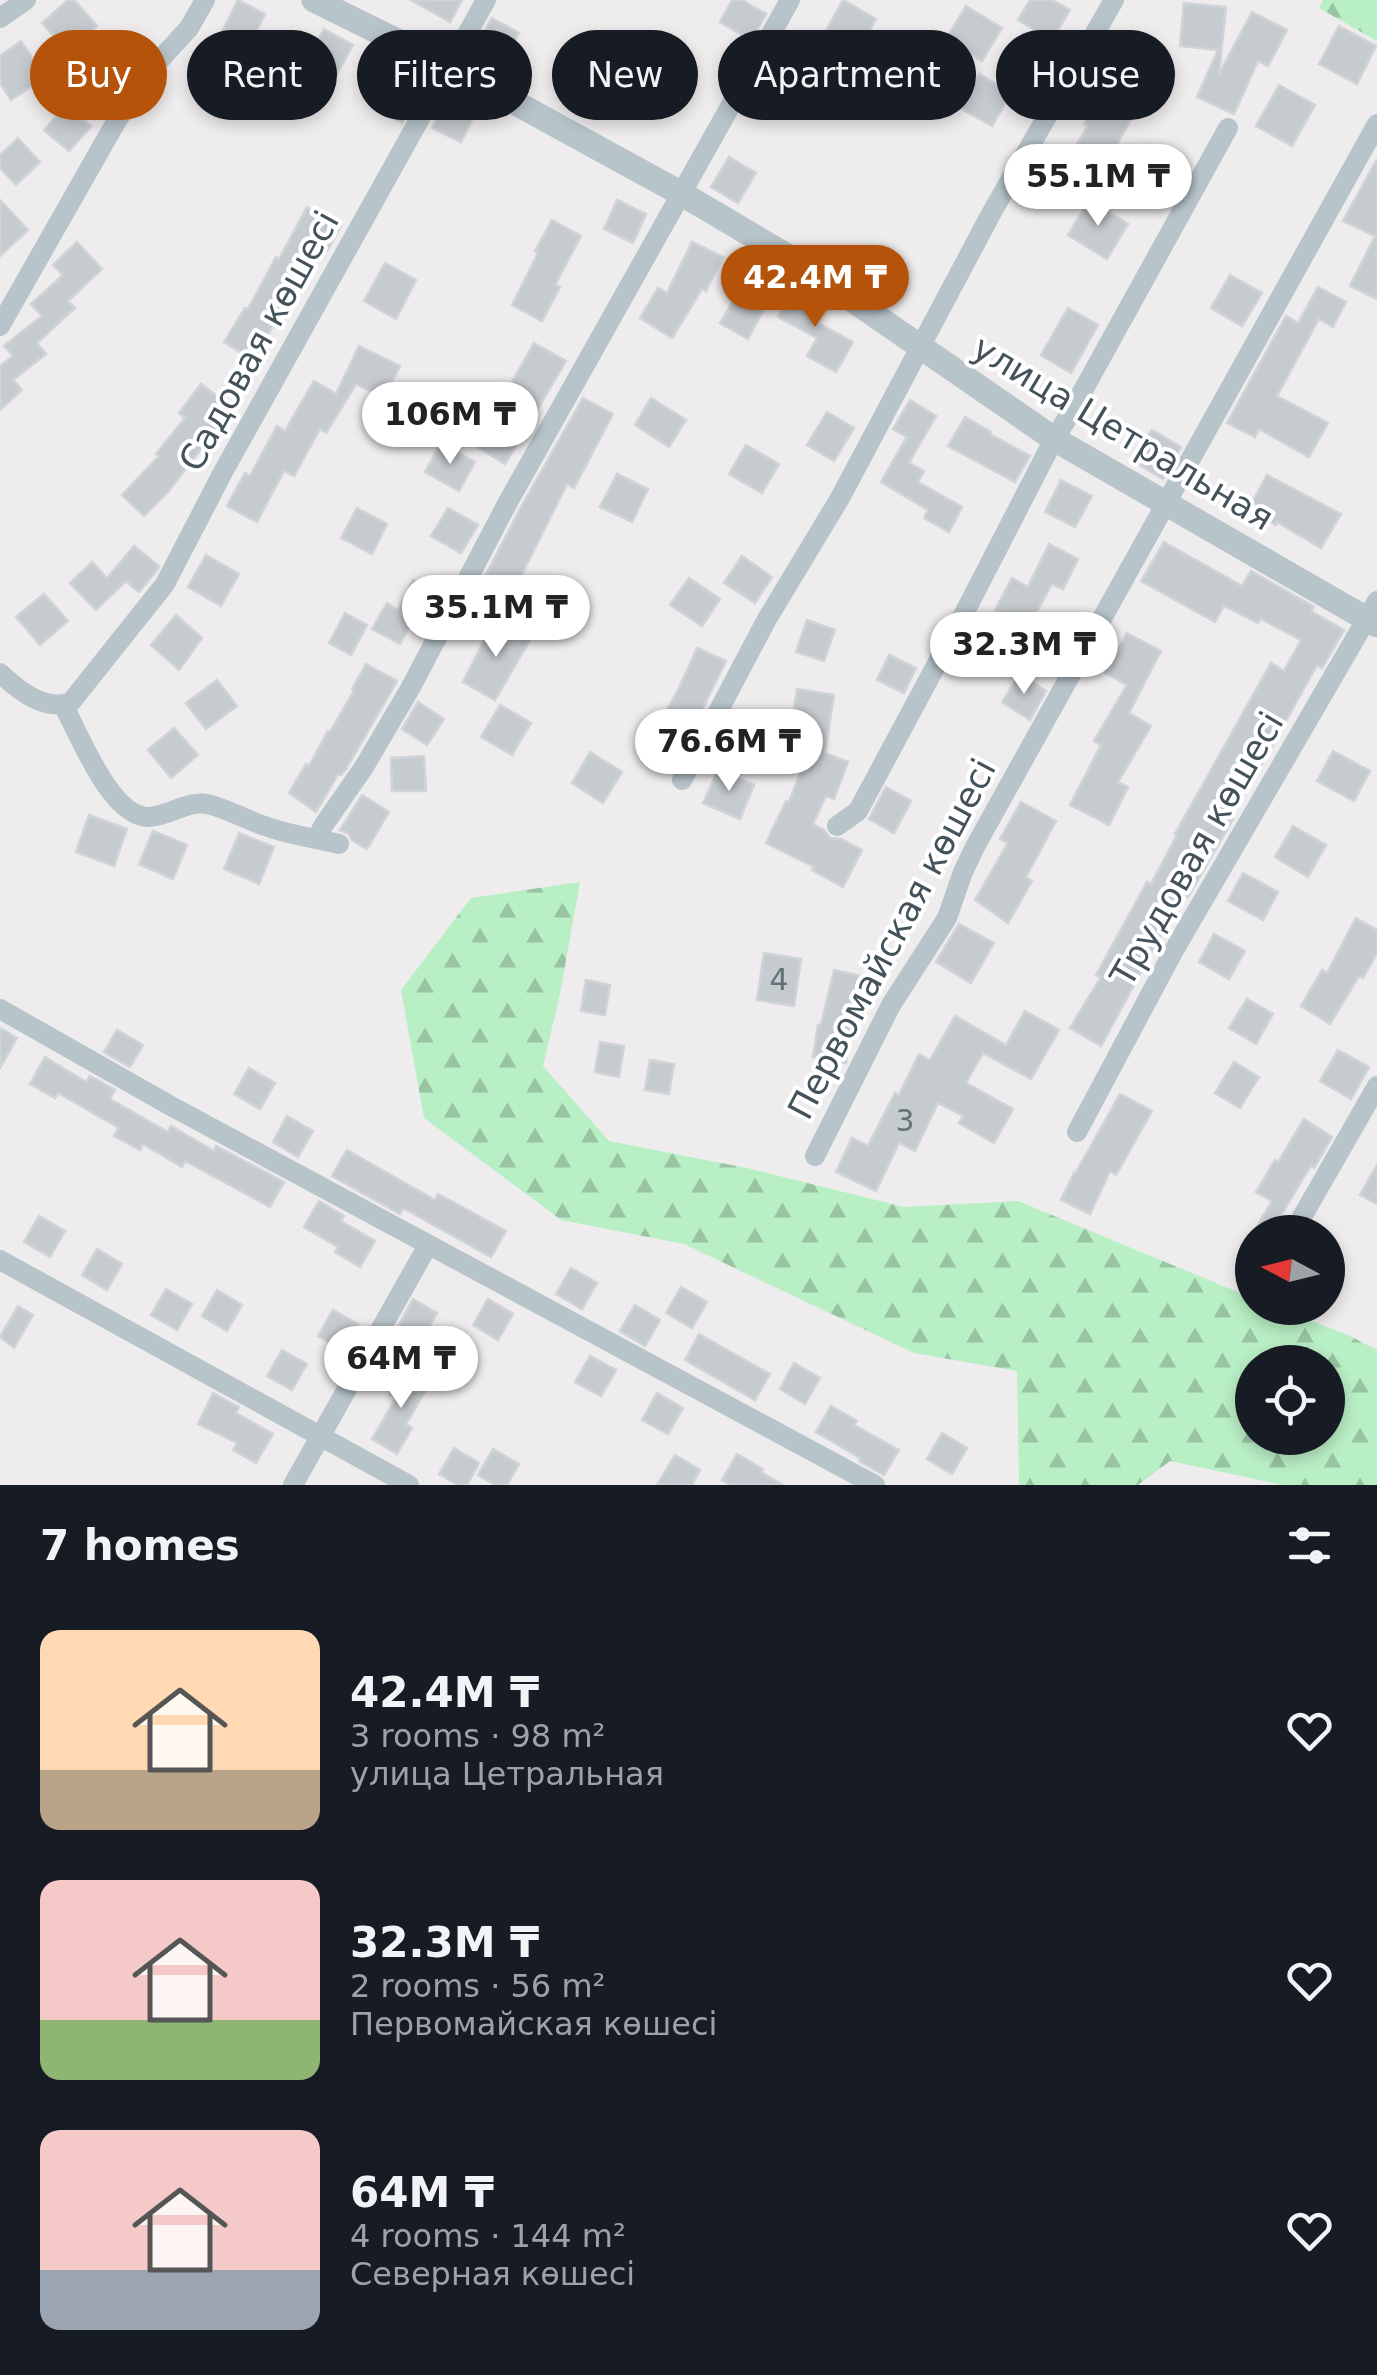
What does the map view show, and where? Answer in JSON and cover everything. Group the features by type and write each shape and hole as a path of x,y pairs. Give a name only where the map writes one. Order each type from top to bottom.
{"street":[{"path":"0,18 26,0"},
{"path":"0,326 116,122 146,75 189,28 204,0"},
{"name":"улица Цетральная","path":"314,0 375,30"},
{"name":"Садовая көшесі","path":"469,30 486,0"},
{"path":"317,839 411,687 508,502 790,0"},
{"path":"682,780 767,618 840,498 992,212 1114,0"},
{"name":"улица Цетральная","path":"532,112 799,264 1054,438 1166,504 1374,615"},
{"name":"Садовая көшесі","path":"67,703 165,584 418,120"},
{"name":"Первомайская көшесі","path":"816,1156 891,1006 947,918 976,844 1377,124"},
{"path":"837,826 858,812 1054,438 1228,128"},
{"name":"Трудовая көшесі","path":"1077,1132 1173,952 1374,615"},
{"path":"0,673 36,700 67,703 112,795 125,809 142,817 160,816 204,803 300,838 339,844"},
{"path":"0,698 29,696"},
{"path":"0,1009 428,1246 875,1485"},
{"path":"1303,1215 1377,1086"},
{"path":"293,1485 428,1246"},
{"path":"0,1260 409,1485"}],"green space":[{"path":"1323,0 1377,0 1377,41 1319,8"},
{"path":"580,882 543,1066 609,1141 747,1168 904,1207 1018,1201 1235,1291 1235,1325 1322,1325 1348,1335 1377,1350 1377,1485 1283,1485 1170,1461 1138,1485 1019,1485 1017,1371 914,1353 684,1244 561,1220 424,1118 401,990 471,898"}],"building":[{"path":"68,0 74,0 97,26 93,30 48,30 42,23"},
{"path":"238,0 265,14 257,30 223,30"},
{"path":"411,0 462,0 450,22"},
{"path":"732,0 742,0 766,14 757,30 734,30 720,22"},
{"path":"843,0 876,19 870,30 827,29"},
{"path":"1030,0 1052,0 1070,10 1058,30 1035,30 1018,20"},
{"path":"1184,3 1226,7 1219,74 1252,12 1287,30 1268,66 1258,61 1234,114 1197,97 1218,50 1180,46"},
{"path":"966,6 1002,28 996,30 996,38 982,61 976,57 976,30 951,30"},
{"path":"492,18 514,30 485,30"},
{"path":"1339,26 1376,46 1357,84 1319,64"},
{"path":"337,36 353,45 337,74"},
{"path":"21,41 30,55 30,88 11,100 0,83 0,56"},
{"path":"979,74 996,84 996,119 992,126 976,117"},
{"path":"1279,85 1315,105 1292,146 1256,126"},
{"path":"53,120 84,120 91,126 69,151 44,130"},
{"path":"436,120 472,120 461,142 432,128"},
{"path":"1086,120 1131,120 1092,192 1060,172 1088,126 1084,124"},
{"path":"18,138 40,162 16,185 0,168 0,155"},
{"path":"729,157 756,173 738,203 711,187"},
{"path":"1377,159 1377,299 1350,286 1375,236 1343,221"},
{"path":"0,200 28,230 0,256"},
{"path":"617,200 646,214 633,243 604,229"},
{"path":"1089,200 1128,224 1107,259 1068,235"},
{"path":"307,207 341,226 323,258 318,255 289,309 284,306 254,361 224,342 245,308 248,309 276,257 279,259"},
{"path":"552,220 581,236 555,285 560,287 542,321 512,305"},
{"path":"77,242 102,269 68,301 75,308 37,343 46,354 13,380 22,390 0,410 0,366 13,356 4,346 42,316 31,304 63,275 53,265"},
{"path":"692,242 723,257 706,291 702,289 672,338 640,318 658,288 667,293"},
{"path":"385,263 416,280 396,319 364,301"},
{"path":"1230,275 1262,293 1242,326 1211,308"},
{"path":"1318,287 1346,302 1333,327 1319,319 1277,396 1328,423 1309,457 1259,429 1255,437 1227,423 1286,316 1298,323"},
{"path":"793,288 820,302 811,319 853,342 836,372 807,356 817,338 778,317"},
{"path":"736,296 763,311 748,339 720,323"},
{"path":"1068,308 1098,325 1071,373 1041,355"},
{"path":"534,343 566,361 505,464 476,446"},
{"path":"359,346 400,366 384,397 356,384 326,433 320,429 294,476 284,471 257,522 227,506 245,473 250,476 277,426 285,431 314,381 336,394"},
{"path":"201,384 233,408 168,492 144,516 122,495 159,456 156,454 185,418 179,413"},
{"path":"583,398 613,414 574,488 567,484 506,606 478,590"},
{"path":"651,398 686,420 669,447 635,425"},
{"path":"910,400 936,416 909,463 924,471 918,482 962,507 949,532 924,518 928,510 881,482 907,437 893,429"},
{"path":"827,412 854,428 834,461 807,445"},
{"path":"965,417 1030,456 1015,482 948,446"},
{"path":"1152,430 1181,447 1163,479 1133,461"},
{"path":"441,443 475,462 459,491 425,472"},
{"path":"746,445 779,464 762,493 729,474"},
{"path":"617,474 648,489 632,522 600,507"},
{"path":"1267,475 1341,514 1321,548 1248,510"},
{"path":"1061,480 1092,496 1075,527 1045,512"},
{"path":"357,508 387,524 372,554 341,538"},
{"path":"448,508 478,525 461,553 431,536"},
{"path":"1164,542 1242,586 1251,571 1314,607 1311,611 1344,630 1322,668 1317,665 1262,764 1259,762 1228,817 1233,819 1188,897 1183,894 1101,1046 1070,1028 1101,977 1096,975 1147,882 1151,884 1271,663 1284,671 1301,640 1261,619 1258,623 1224,606 1215,622 1141,581"},
{"path":"1049,544 1078,559 1063,589 1052,584 1028,628 995,610 1012,578 1028,587"},
{"path":"134,546 159,566 157,570 139,592 126,581 96,610 70,583 92,562 107,578"},
{"path":"206,555 239,574 221,606 188,587"},
{"path":"742,556 772,577 755,603 724,583"},
{"path":"689,578 720,599 702,626 670,605"},
{"path":"413,580 442,594 429,619 417,613 400,644 372,629 387,603 398,610"},
{"path":"44,594 68,621 40,645 16,617"},
{"path":"345,613 367,625 351,655 329,643"},
{"path":"176,615 202,638 179,670 151,645"},
{"path":"807,620 835,630 824,661 796,652"},
{"path":"494,621 530,640 495,700 463,682"},
{"path":"1127,633 1161,651 1129,713 1151,726 1118,782 1128,787 1109,825 1070,805 1101,745 1094,741 1127,685 1105,673"},
{"path":"697,648 726,661 684,746 656,730"},
{"path":"889,655 916,668 904,693 877,680"},
{"path":"366,664 397,681 316,812 289,793 330,732"},
{"path":"1020,674 1046,691 1030,720 1002,702"},
{"path":"217,680 237,706 206,729 186,703"},
{"path":"797,689 834,695 825,753 848,762 834,799 826,796 813,824 830,838 862,850 843,887 766,843 786,801 789,802 816,732 791,728"},
{"path":"418,702 444,719 427,745 402,729"},
{"path":"500,705 531,723 512,755 481,737"},
{"path":"174,728 198,755 171,778 148,750"},
{"path":"1333,751 1370,771 1354,801 1317,781"},
{"path":"590,752 622,772 603,803 572,783"},
{"path":"424,756 426,791 392,791 391,758"},
{"path":"718,770 754,785 740,819 703,803"},
{"path":"886,787 911,801 894,833 869,819"},
{"path":"362,795 389,812 367,849 340,830"},
{"path":"1021,802 1056,821 1026,877 1032,881 1008,923 975,900 1008,843 1000,839"},
{"path":"89,815 127,829 114,866 76,852"},
{"path":"1293,826 1326,845 1308,877 1275,857"},
{"path":"153,831 187,845 173,879 139,864"},
{"path":"239,833 274,847 259,884 224,869"},
{"path":"1243,873 1278,892 1263,920 1228,901"},
{"path":"1356,918 1377,930 1377,953 1330,1024 1301,1006 1322,970 1327,973"},
{"path":"959,924 994,943 971,983 936,962"},
{"path":"1214,934 1245,951 1229,979 1199,962"},
{"path":"764,953 801,959 794,1006 757,1000"},
{"path":"834,970 869,978 861,1012 854,1010 846,1063 813,1057"},
{"path":"586,980 610,985 605,1015 581,1011"},
{"path":"1247,999 1273,1014 1256,1044 1229,1028"},
{"path":"1025,1011 1059,1030 1031,1079 983,1053 966,1083 1013,1109 994,1143 959,1123 963,1116 938,1103 915,1151 899,1143 876,1191 836,1172 852,1138 868,1146 919,1054 930,1060 955,1016 1006,1045"},
{"path":"0,1028 17,1038 0,1068"},
{"path":"117,1030 143,1045 130,1067 104,1052"},
{"path":"600,1042 624,1046 619,1077 595,1072"},
{"path":"1338,1050 1369,1067 1351,1099 1320,1081"},
{"path":"45,1057 86,1082 90,1076 115,1090 110,1099 168,1132 171,1126 214,1151 216,1146 284,1182 270,1207 185,1161 182,1167 143,1144 140,1150 114,1136 119,1128 58,1093 55,1098 30,1084"},
{"path":"650,1060 674,1064 669,1094 645,1090"},
{"path":"1234,1062 1259,1077 1240,1108 1215,1093"},
{"path":"249,1068 275,1083 260,1109 234,1094"},
{"path":"1120,1094 1152,1111 1116,1175 1110,1171 1090,1214 1061,1200"},
{"path":"287,1116 313,1131 298,1157 273,1142"},
{"path":"1304,1119 1332,1137 1281,1215 1264,1215 1272,1201 1256,1192 1275,1160 1278,1162"},
{"path":"347,1150 435,1200 438,1194 506,1231 491,1257 403,1208 400,1214 332,1176"},
{"path":"1377,1165 1377,1204 1360,1195"},
{"path":"319,1201 344,1216 341,1221 375,1241 360,1267 335,1252 338,1247 304,1227"},
{"path":"39,1216 65,1231 50,1257 24,1242"},
{"path":"97,1249 122,1264 107,1290 82,1275"},
{"path":"571,1268 597,1283 582,1309 556,1294"},
{"path":"681,1287 707,1302 692,1328 666,1313"},
{"path":"166,1289 192,1304 177,1330 151,1315"},
{"path":"217,1290 242,1305 227,1331 202,1316"},
{"path":"413,1299 437,1313 422,1339 399,1325"},
{"path":"488,1299 513,1314 498,1340 473,1325"},
{"path":"635,1305 660,1320 645,1346 620,1331"},
{"path":"18,1306 33,1315 14,1348 0,1337"},
{"path":"333,1310 358,1324 343,1350 318,1336"},
{"path":"699,1334 770,1374 755,1400 685,1360"},
{"path":"282,1350 307,1364 292,1390 267,1376"},
{"path":"590,1356 616,1370 601,1396 575,1382"},
{"path":"794,1363 820,1378 805,1404 780,1389"},
{"path":"405,1368 430,1383 406,1424 412,1428 397,1454 372,1439 396,1398 390,1394"},
{"path":"213,1393 239,1407 236,1413 273,1434 256,1463 233,1450 237,1443 198,1424"},
{"path":"657,1393 683,1408 668,1434 642,1420"},
{"path":"831,1406 857,1421 854,1425 899,1450 884,1475 816,1432"},
{"path":"942,1433 967,1448 952,1474 927,1459"},
{"path":"454,1448 479,1463 467,1485 458,1485 439,1474"},
{"path":"493,1449 519,1464 507,1485 495,1485 478,1475"},
{"path":"737,1454 783,1485 731,1485 722,1480"},
{"path":"675,1455 700,1470 692,1485 657,1485"}]}
